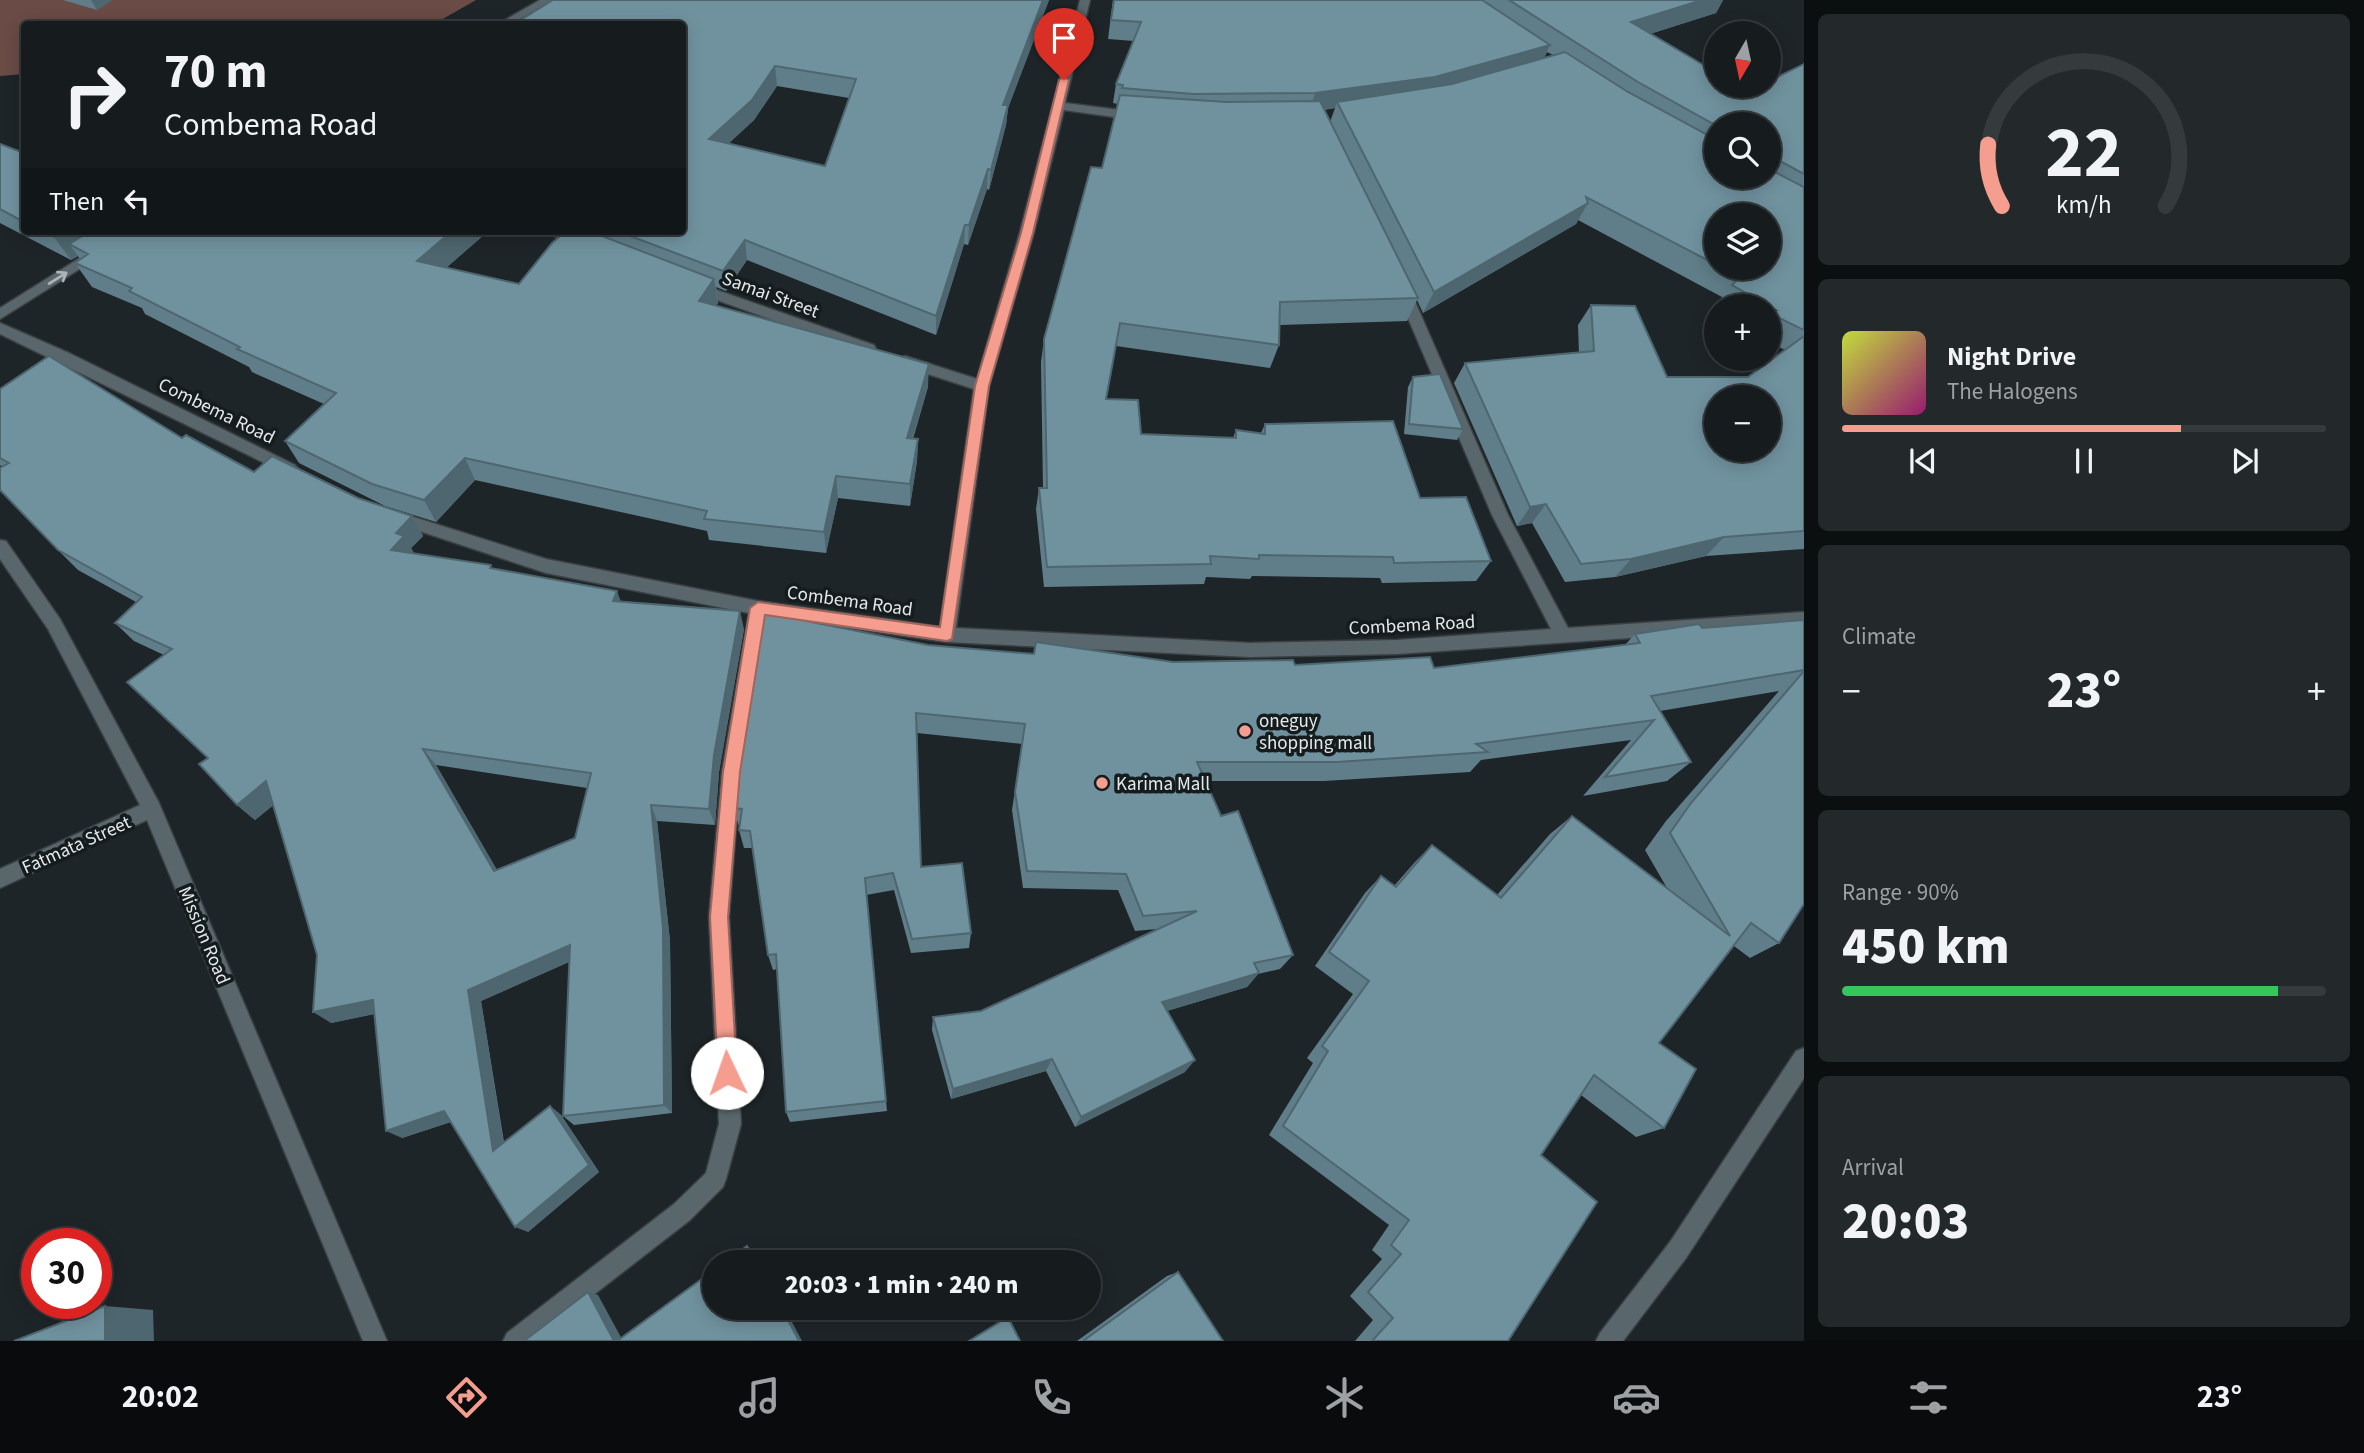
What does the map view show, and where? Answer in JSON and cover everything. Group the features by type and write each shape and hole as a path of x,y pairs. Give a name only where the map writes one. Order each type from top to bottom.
{"street":[{"path":"510,21 548,0"},
{"path":"947,635 982,386 1027,233 1085,0"},
{"path":"1057,105 1114,115 1155,118"},
{"path":"0,314 127,235"},
{"path":"560,235 598,250"},
{"path":"1395,272 1500,515 1563,636"},
{"name":"Samai Street","path":"685,283 982,386"},
{"name":"Combema Road","path":"0,328 59,360 306,477"},
{"name":"Combema Road","path":"379,512 547,565 758,608 947,635 1250,650 1398,647 1804,619"},
{"name":"Mission Road","path":"0,546 54,624 152,809 375,1341"},
{"path":"515,1341 682,1212 715,1179 730,1125 719,917 731,772 758,608"},
{"name":"Fatmata Street","path":"0,878 152,809"},
{"path":"1608,1341 1678,1250 1804,1059"}],"shaded area":[{"path":"0,0 476,0 439,21 21,21 21,74 0,76"}],"building":[{"path":"553,0 1043,0 1003,105 1008,105 991,170 988,169 969,225 965,225 936,316 745,240 723,271 628,235 686,235 686,21 519,21","holes":["775,66 856,79 825,166 709,139 752,100"]},
{"path":"1114,0 1482,0 1550,45 1435,77 1315,93 1193,94 1122,88 1123,85 1116,84 1141,22 1111,20"},
{"path":"1509,0 1702,0 1631,22 1704,65 1704,98 1782,98 1782,75 1804,64 1804,174 1781,162 1781,112 1704,112 1704,119 1638,82"},
{"path":"1565,52 1628,92 1704,133 1704,189 1781,189 1781,175 1804,187 1804,330 1781,319 1781,294 1748,294 1732,285 1737,280 1781,280 1781,203 1704,203 1704,258 1586,197 1588,203 1434,292 1337,102 1452,84"},
{"path":"1120,95 1226,102 1320,101 1418,298 1280,302 1279,345 1120,323 1106,399 1138,400 1141,434 1236,438 1236,430 1265,434 1265,424 1393,421 1420,498 1466,497 1491,561 1394,563 1393,557 1259,555 1259,559 1210,556 1211,564 1047,567 1039,488 1047,488 1044,339 1091,167 1102,168"},
{"path":"0,144 21,152 21,220 0,209"},
{"path":"84,235 447,235 417,261 519,284 561,235 599,235 714,279 699,301 929,364 907,438 918,439 910,484 836,476 824,532 704,519 707,511 465,458 424,500 372,484 285,441 336,393 237,349 240,347 129,291 132,288 75,263 88,254 69,244"},
{"path":"1591,305 1635,306 1667,377 1748,377 1756,371 1781,371 1781,353 1804,336 1804,531 1724,537 1631,559 1581,564 1546,504 1530,507 1465,363 1594,351"},
{"path":"49,356 182,438 186,435 254,472 272,456 358,498 412,516 396,533 404,536 391,550 491,565 490,568 617,591 613,601 740,611 714,755 709,809 651,805 663,928 664,1105 563,1116 570,945 468,990 493,1151 550,1106 589,1165 515,1227 444,1111 386,1131 373,1000 313,1012 317,955 266,781 237,805 199,764 208,758 127,682 172,649 115,623 142,597 58,550 0,490 0,468 9,463 0,458 0,389","holes":["423,749 591,773 575,838 494,871"]},
{"path":"1440,374 1463,429 1409,424 1413,377"},
{"path":"761,612 928,645 1034,654 1036,642 1173,662 1293,660 1295,665 1430,657 1434,668 1640,643 1635,634 1699,624 1702,628 1804,620 1804,670 1651,696 1691,762 1605,777 1654,720 1476,744 1488,752 1337,762 1197,762 1221,816 1238,811 1293,955 1254,963 1259,973 1162,1002 1195,1060 1081,1117 1052,1059 953,1089 933,1017 981,1011 1197,911 1143,916 1126,874 1027,871 1015,792 1025,724 916,713 921,867 962,863 971,933 912,939 893,873 865,878 886,1101 786,1112 776,954 768,955 750,831 739,830 742,809 733,808 738,753"},
{"path":"1804,671 1804,904 1779,943 1751,923 1659,1043 1696,1069 1664,1128 1594,1075 1541,1155 1597,1202 1508,1341 1372,1341 1393,1318 1368,1292 1401,1254 1391,1245 1409,1220 1283,1126 1328,1051 1322,1046 1369,981 1329,952 1381,876 1396,887 1432,845 1501,898 1572,816 1730,936 1670,833 1691,803"},
{"path":"1178,1272 1223,1341 1083,1341"},
{"path":"702,1279 702,1320 788,1320 799,1341 617,1341"},
{"path":"588,1292 614,1341 524,1341"},
{"path":"71,1319 105,1319 105,1341 14,1341"},
{"path":"1003,1320 1010,1320 1020,1341 969,1341"}],"place":[{"name":"oneguy shopping mall","path":"1245,731"},
{"name":"Karima Mall","path":"1102,783"}],"route":[{"path":"727,1073 719,917 731,772 758,608 947,635 982,386 1027,233 1064,80"}]}
